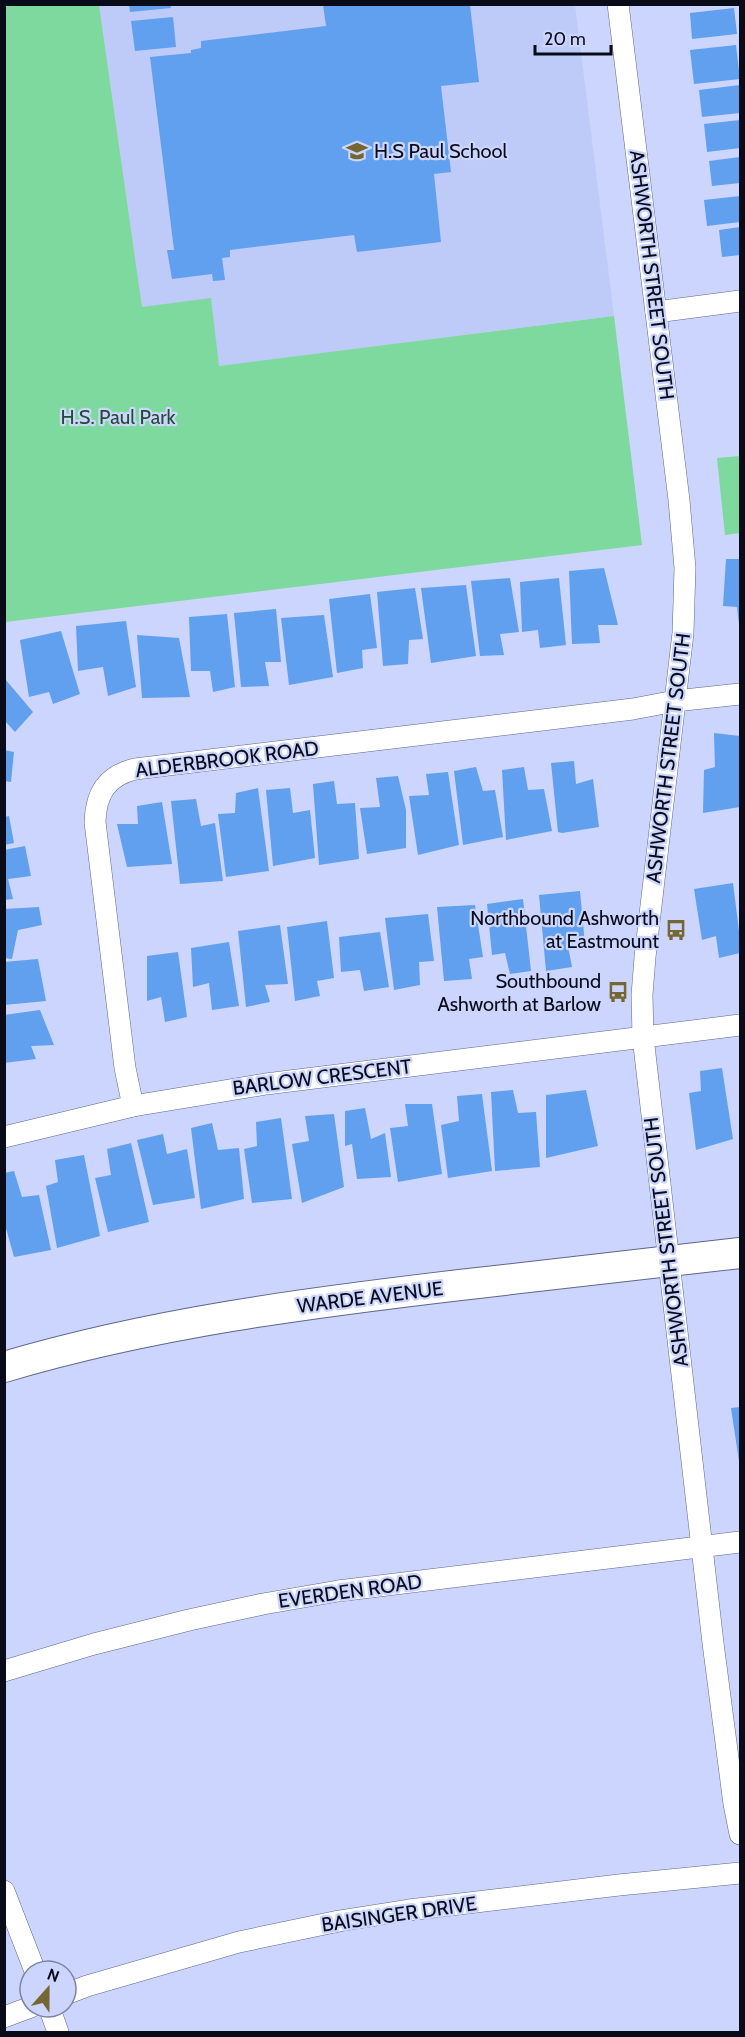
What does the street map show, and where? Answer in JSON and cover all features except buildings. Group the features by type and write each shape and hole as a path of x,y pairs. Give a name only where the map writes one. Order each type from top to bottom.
{"main road":[{"name":"WARDE AVENUE","path":"4,1367 101,1342 271,1310 373,1295 741,1253"}],"street":[{"name":"ASHWORTH STREET SOUTH","path":"618,4 680,500 685,568 683,633 645,957 643,1037 667,1261 702,1546 734,1804 741,1834"},
{"path":"656,312 741,301"},
{"name":"ALDERBROOK ROAD","path":"133,1106 125,1068 95,822 96,807 101,793 115,777 135,769 741,694"},
{"name":"BARLOW CRESCENT","path":"4,1137 133,1106 266,1084 741,1025"},
{"name":"EVERDEN ROAD","path":"4,1671 115,1639 263,1604 338,1592 741,1542"},
{"name":"BAISINGER DRIVE","path":"78,1989 239,1942 339,1921 409,1910 608,1886 741,1873"},
{"path":"4,1891 30,1959"}],"shaded area":[{"name":"H.S Paul School","path":"99,5 575,5 614,316 219,366 142,307"}],"green space":[{"name":"H.S. Paul Park","path":"4,5 99,5 142,307 211,298 219,366 614,316 642,545 5,622"},
{"path":"740,456 740,533 725,535 717,458"}],"place":[{"name":"H.S Paul School","path":"357,151"},
{"name":"Northbound Ashworth at Eastmount","path":"676,930"},
{"name":"Southbound Ashworth at Barlow","path":"618,992"}]}
